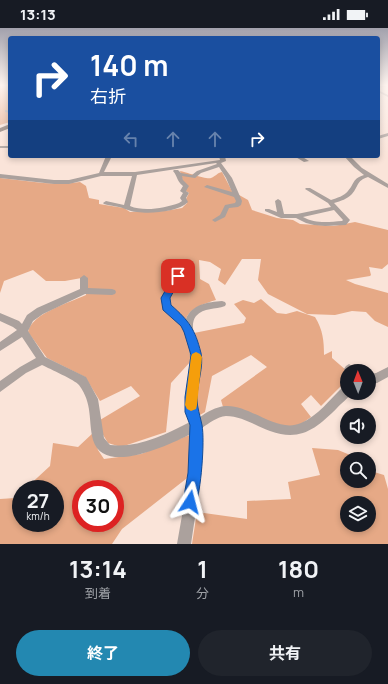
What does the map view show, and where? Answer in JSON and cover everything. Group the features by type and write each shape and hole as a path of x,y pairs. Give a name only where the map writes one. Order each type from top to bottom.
{"street":[{"path":"380,137 388,134"},
{"path":"101,174 108,158"},
{"path":"174,169 179,174 193,177 199,172 219,164 223,161 222,158"},
{"path":"301,158 306,161"},
{"path":"348,158 368,175 388,186"},
{"path":"0,176 54,182 75,181 101,174 135,174 174,169 204,163 219,164"},
{"path":"215,220 223,216 227,206 238,204 239,202 229,178 219,164"},
{"path":"127,207 135,174"},
{"path":"106,203 127,207 132,210 166,210 182,206 184,202 183,198 186,193 183,191 186,186 180,181 179,174"},
{"path":"330,202 347,196 352,190 354,182 358,178 368,175"},
{"path":"207,187 235,195"},
{"path":"297,216 307,223 333,224 344,223 347,220 330,202 308,189"},
{"path":"278,201 281,216"},
{"path":"266,210 281,216 297,216 336,208"},
{"path":"178,276 165,298 166,307 184,323 189,330"},
{"path":"84,278 84,291"},
{"path":"0,347 23,331 30,318 40,311 84,291 112,292"},
{"path":"184,544 195,473 196,425 192,412 191,397 196,355 189,330 189,319 193,312 198,309 211,305 222,304"},
{"path":"0,317 16,324 23,331 42,360 82,380 93,399 99,440 107,450 118,453 144,448 196,425 210,417 227,411 283,430 297,430 310,424 340,397"},
{"path":"0,386 23,370 42,360"},
{"path":"376,378 388,372"}],"shaded area":[{"path":"0,109 8,109 8,123 0,125"},
{"path":"180,171 209,178 222,172 232,191 248,200 252,210 277,218 293,220 300,224 334,226 355,222 388,230 388,264 382,269 369,267 370,276 346,280 388,293 388,327 375,321 366,312 352,311 335,315 307,314 268,294 258,280 261,259 242,259 225,285 218,280 221,269 210,262 199,260 200,279 209,284 216,300 193,310 188,316 186,330 191,361 171,383 166,432 121,447 108,443 102,433 100,420 140,396 131,386 100,401 85,377 47,358 28,332 36,319 52,309 86,295 87,277 65,281 46,281 33,270 4,281 0,293 0,178 43,183 64,184 80,182 86,186 89,198 99,200 99,204 124,208 130,212 165,211 182,208 187,203 186,199 189,193 186,191"},
{"path":"261,299 277,313 286,314 297,311 315,317 320,326 324,345 324,355 332,351 332,358 340,365 340,387 321,406 311,395 301,404 311,417 297,427 284,426 223,407 221,400 267,367 251,355 212,376 205,412 200,415 197,413 196,395 200,369 199,352 194,333 244,323 246,318 234,304 243,300 254,303"},
{"path":"93,433 98,450 104,459 141,454 192,434 191,475 124,527 124,480 72,480 72,532 120,532 112,544 0,544 0,499 12,498 12,532 64,532 64,480 35,480 50,466 53,443 78,447"},
{"path":"312,448 338,450 343,452 340,452 340,488 376,488 376,473 384,475 388,489 388,544 192,544 197,512 247,519 247,501 291,499 288,482 320,475"}],"slow traffic":[{"path":"191,405 196,357"}],"route":[{"path":"178,276 165,298 166,307 184,323 189,330 196,355 191,397 192,412 196,425 195,473 190,502"}]}
